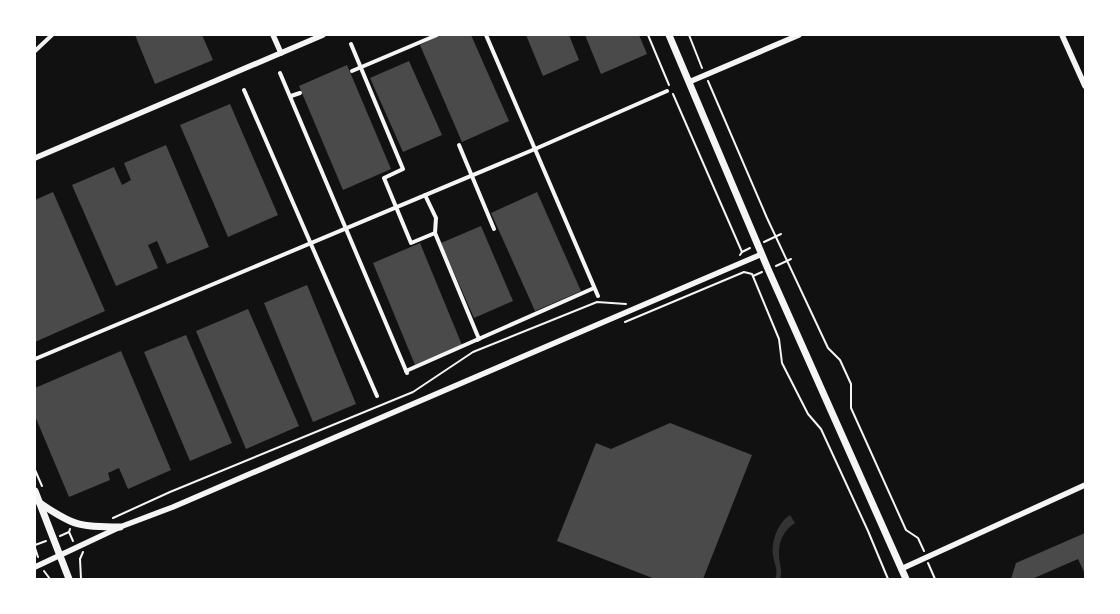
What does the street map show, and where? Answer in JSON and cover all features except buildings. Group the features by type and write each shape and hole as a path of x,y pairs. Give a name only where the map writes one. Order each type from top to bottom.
{"main road":[{"path":"669,35 762,254 906,579"},
{"path":"35,491 69,579"},
{"path":"40,503 72,523 95,527 120,527"}],"street":[{"path":"35,51 52,35"},
{"path":"273,35 281,53"},
{"path":"35,158 323,35"},
{"path":"352,71 437,35"},
{"path":"486,35 598,296"},
{"path":"689,82 799,35"},
{"path":"1062,35 1085,86"},
{"path":"351,44 403,169 384,178 411,244 435,233"},
{"path":"280,73 407,372 594,288"},
{"path":"244,90 377,396"},
{"path":"35,359 667,91"},
{"path":"291,96 300,93"},
{"path":"459,145 494,228"},
{"path":"425,194 436,218 435,233 478,340"},
{"path":"35,567 120,527 182,503 762,254"},
{"path":"901,569 1085,485"}],"path":[{"path":"648,35 670,85"},
{"path":"689,35 783,253 828,348 840,360 851,384 851,408 906,530 918,538"},
{"path":"673,94 742,252 739,256"},
{"path":"744,272 753,276 779,338 782,362 808,414 821,429 868,530 888,579"},
{"path":"110,520 170,492 413,392 473,352 597,302 628,304"},
{"path":"35,470 44,491"},
{"path":"72,523 69,532 80,558 82,579"},
{"path":"35,537 35,545"},
{"path":"46,575 50,579"}],"shaded area":[{"path":"790,515 795,523 786,531 781,540 779,557 781,575 780,579 775,579 774,538 782,522"}]}
